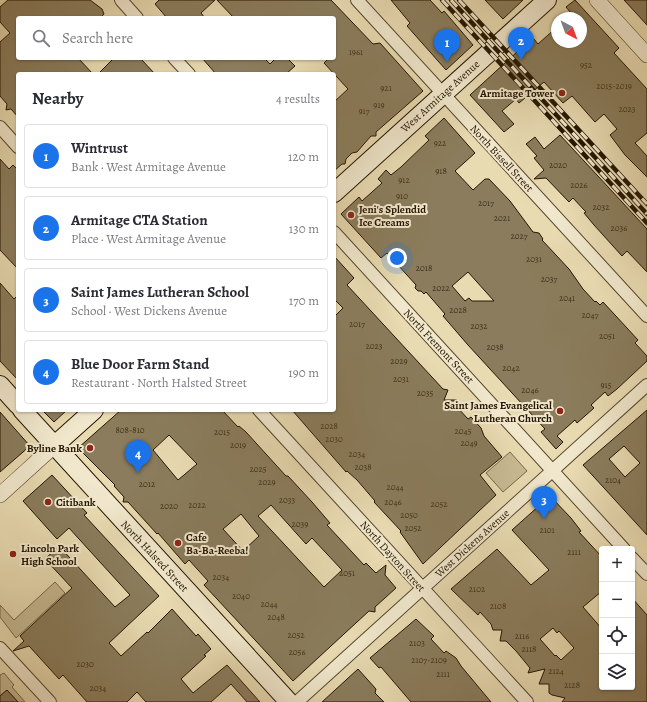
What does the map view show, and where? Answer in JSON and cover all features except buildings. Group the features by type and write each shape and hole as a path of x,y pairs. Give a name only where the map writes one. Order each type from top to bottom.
{"main road":[{"name":"West Armitage Avenue","path":"336,191 547,0"},
{"path":"0,385 16,403"},
{"name":"North Halsted Street","path":"24,412 289,702"},
{"path":"55,445 92,412"}],"street":[{"path":"121,0 135,16"},
{"name":"North Bissell Street","path":"357,0 647,316"},
{"path":"597,0 647,54"},
{"path":"176,60 187,72"},
{"path":"0,127 16,145"},
{"name":"North Fremont Street","path":"336,234 621,546"},
{"name":"West Dickens Avenue","path":"297,702 647,385"},
{"name":"North Dayton Street","path":"261,412 527,702"},
{"path":"0,495 55,445"},
{"path":"635,561 647,574"},
{"path":"0,648 50,702"}],"shaded area":[{"path":"510,452 527,471 503,492 486,473"},
{"path":"55,582 65,593 16,638 0,617 0,605 14,620"},
{"path":"4,673 14,685 12,687 25,702 18,702 7,690 0,696 0,675"}],"railway":[{"path":"442,0 647,223"},
{"path":"451,0 647,214"},
{"path":"459,0 647,204"}],"place":[{"name":"Armitage CTA Station","path":"521,60"},
{"name":"Wintrust","path":"447,62"},
{"name":"Armitage Tower","path":"562,93"},
{"name":"Jeni's Splendid Ice Creams","path":"351,215"},
{"name":"Saint James Evangelical Lutheran Church","path":"560,411"},
{"name":"Byline Bank","path":"90,448"},
{"name":"Blue Door Farm Stand","path":"138,473"},
{"name":"Citibank","path":"48,502"},
{"name":"Saint James Lutheran School","path":"544,519"},
{"name":"Cafe Ba-Ba-Reeba!","path":"178,543"},
{"name":"Lincoln Park High School","path":"13,554"}]}
